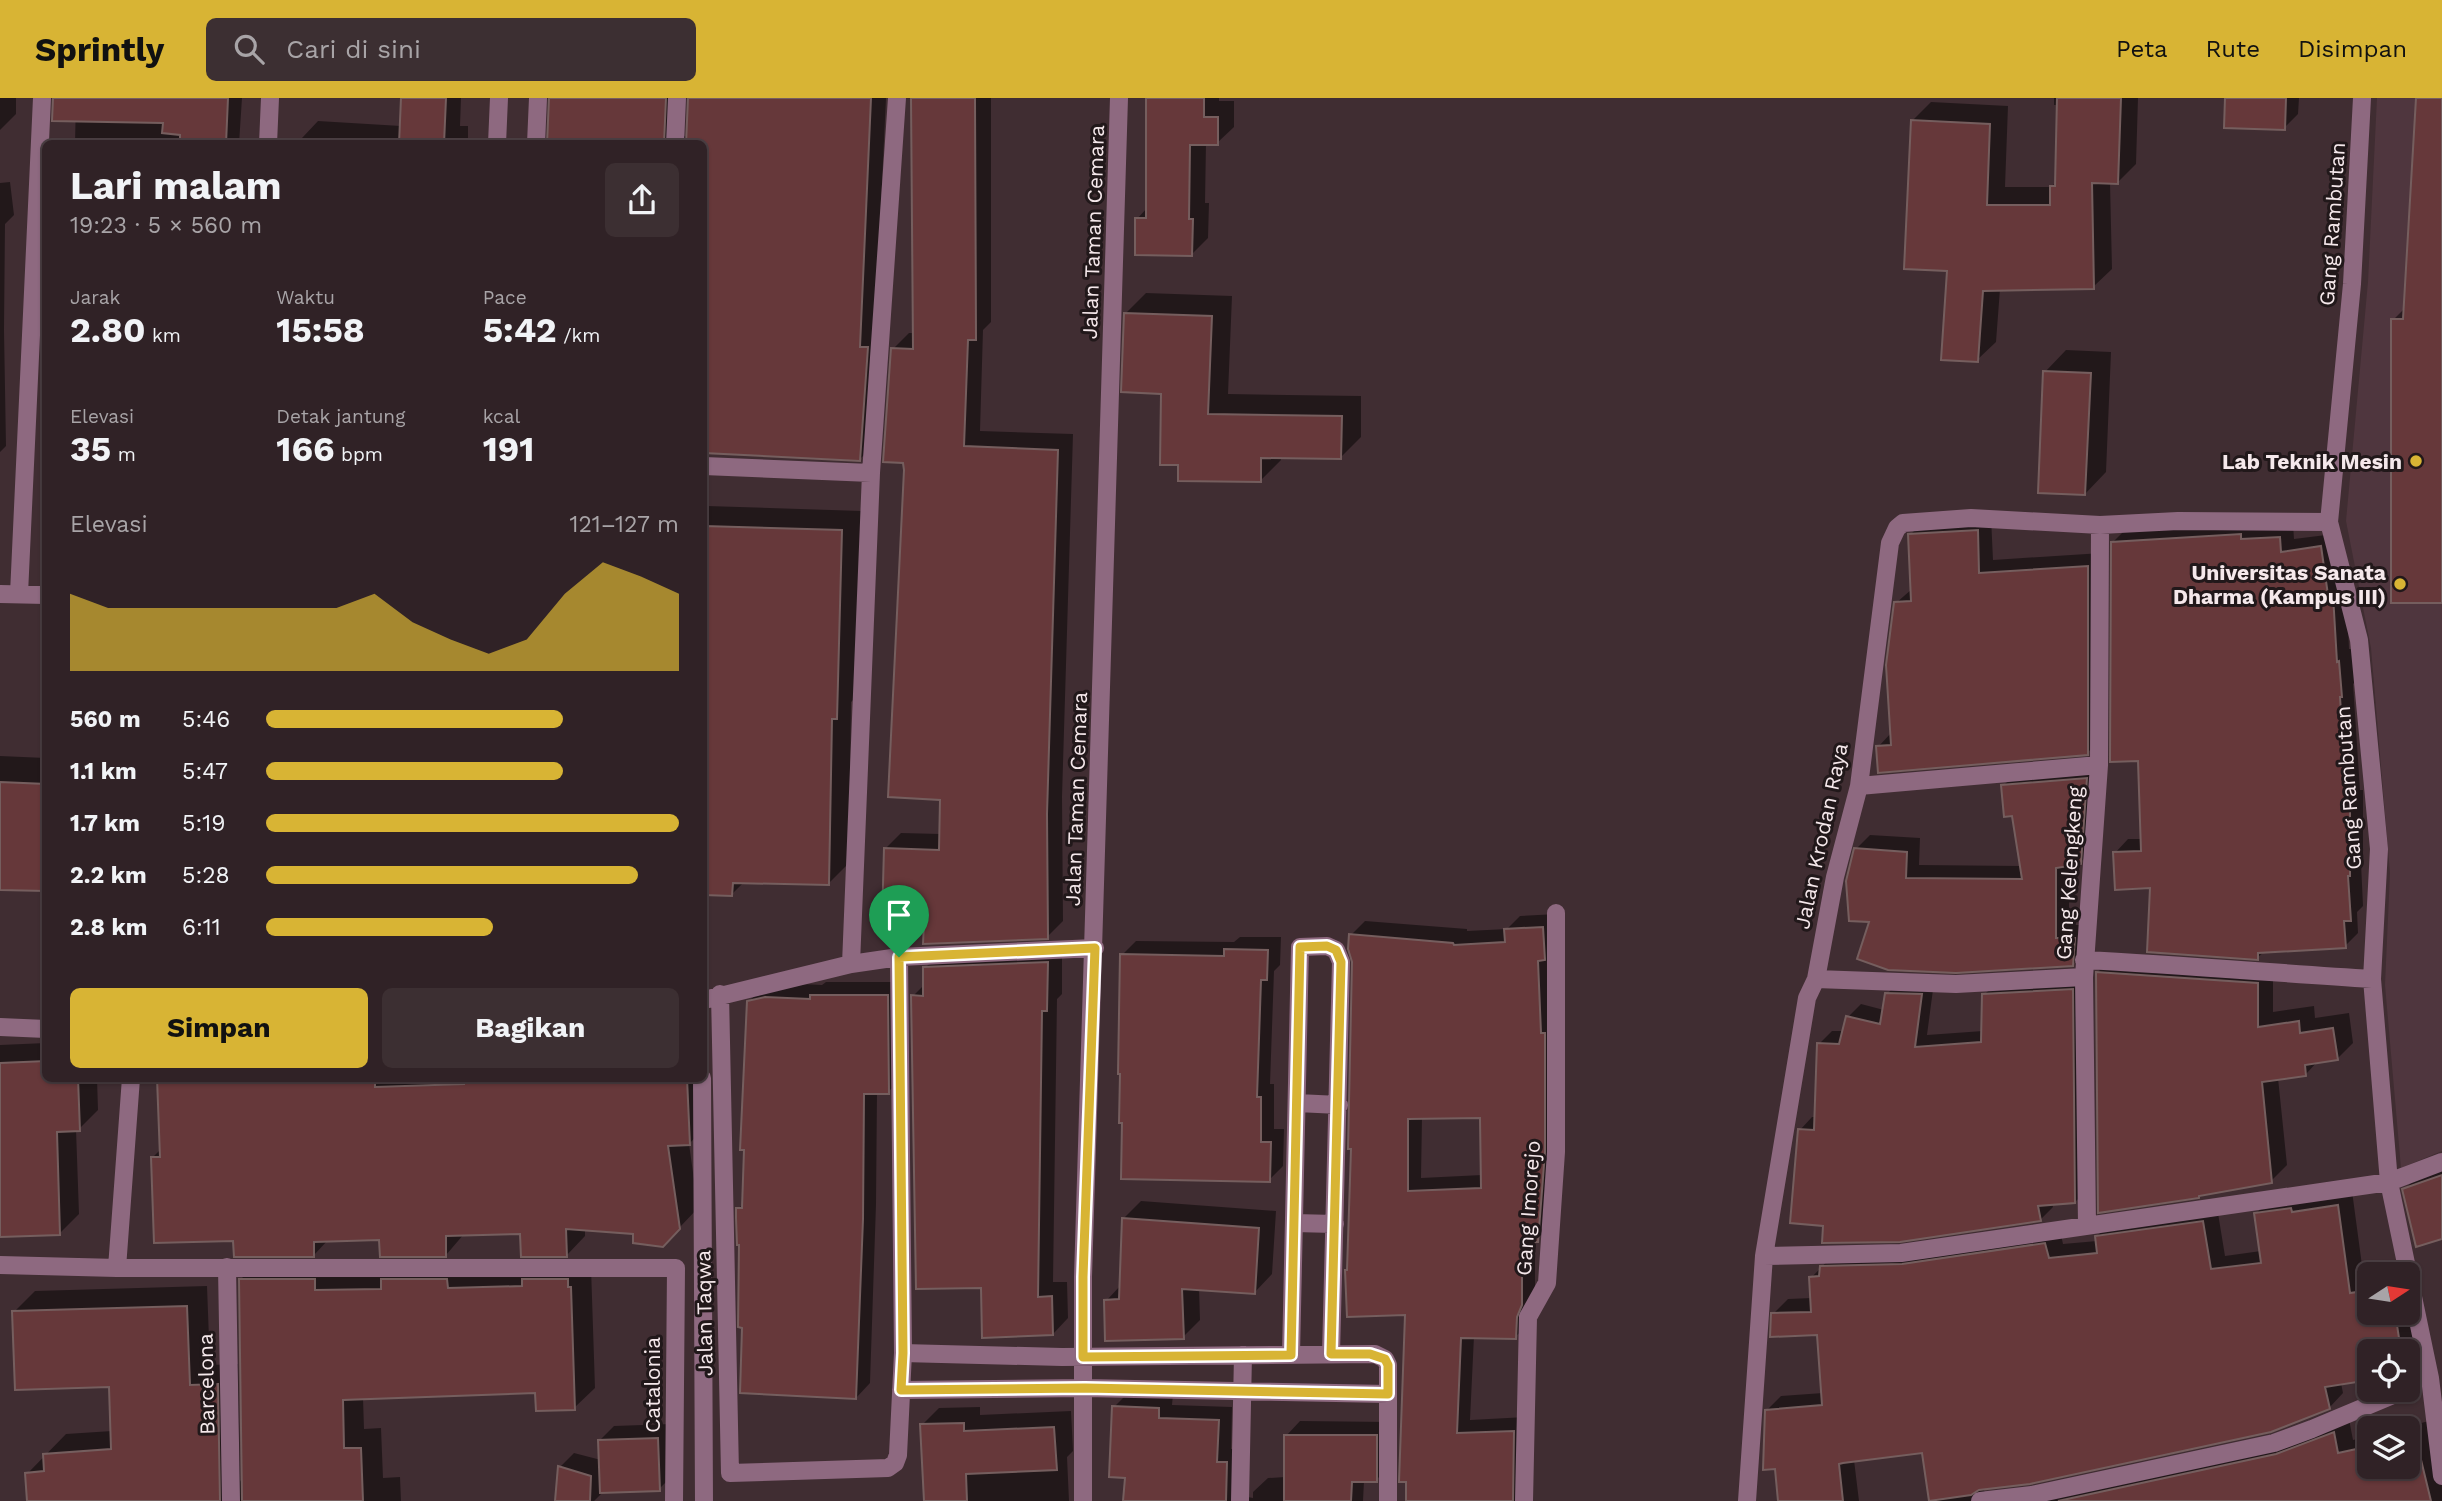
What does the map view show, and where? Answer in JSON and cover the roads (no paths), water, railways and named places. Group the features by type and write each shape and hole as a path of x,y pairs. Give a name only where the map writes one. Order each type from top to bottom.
{"street":[{"path":"19,594 42,98"},
{"path":"268,140 270,98"},
{"path":"496,140 499,98"},
{"path":"536,140 538,98"},
{"path":"675,140 677,98"},
{"path":"851,964 871,473 897,98"},
{"name":"Jalan Taman Cemara","path":"1083,1501 1083,1277 1119,98"},
{"name":"Gang Rambutan","path":"2362,98 2352,284 2329,522 2359,640 2378,849 2372,979 2389,1182 2436,1377 2442,1476"},
{"path":"707,466 871,473"},
{"name":"Jalan Krodan Raya","path":"1747,1501 1764,1256 1807,998 1816,979 1835,877 1859,786 1890,543 1897,528 1909,522 1971,518 2100,525 2329,522"},
{"name":"Gang Kelengkeng","path":"2087,1224 2084,968 2099,765 2100,525"},
{"path":"0,594 42,595"},
{"path":"1859,786 2099,765"},
{"name":"Gang Imorejo","path":"1524,1501 1528,1317 1547,1283 1556,1152 1556,914"},
{"path":"1291,1355 1300,947 1327,946 1336,950 1341,962 1331,1354"},
{"path":"712,997 851,964 899,957 1095,948"},
{"path":"899,957 903,1353 901,1390 1085,1388 1388,1394"},
{"path":"1816,979 1956,984 2084,968 2209,966 2253,972 2372,979"},
{"name":"Jalan Taqwa","path":"712,997 730,1473 888,1468 895,1463 898,1455 901,1390"},
{"path":"0,1027 42,1030"},
{"path":"117,1268 131,1082"},
{"path":"702,1082 704,1501"},
{"path":"1297,1103 1339,1105"},
{"path":"1764,1256 1901,1253 2389,1182 2442,1163"},
{"path":"1294,1223 1335,1224"},
{"path":"0,1265 228,1267"},
{"name":"Catalonia","path":"228,1267 676,1268 674,1501"},
{"name":"Barcelona","path":"228,1267 231,1501"},
{"path":"903,1353 1083,1357 1370,1354 1385,1359 1388,1365 1388,1501"},
{"path":"1240,1501 1243,1355"},
{"path":"1980,1501 2032,1495 2274,1443 2375,1402"}],"place":[{"name":"Lab Teknik Mesin","path":"2416,461"},
{"name":"Universitas Sanata Dharma (Kampus III)","path":"2400,584"}]}
